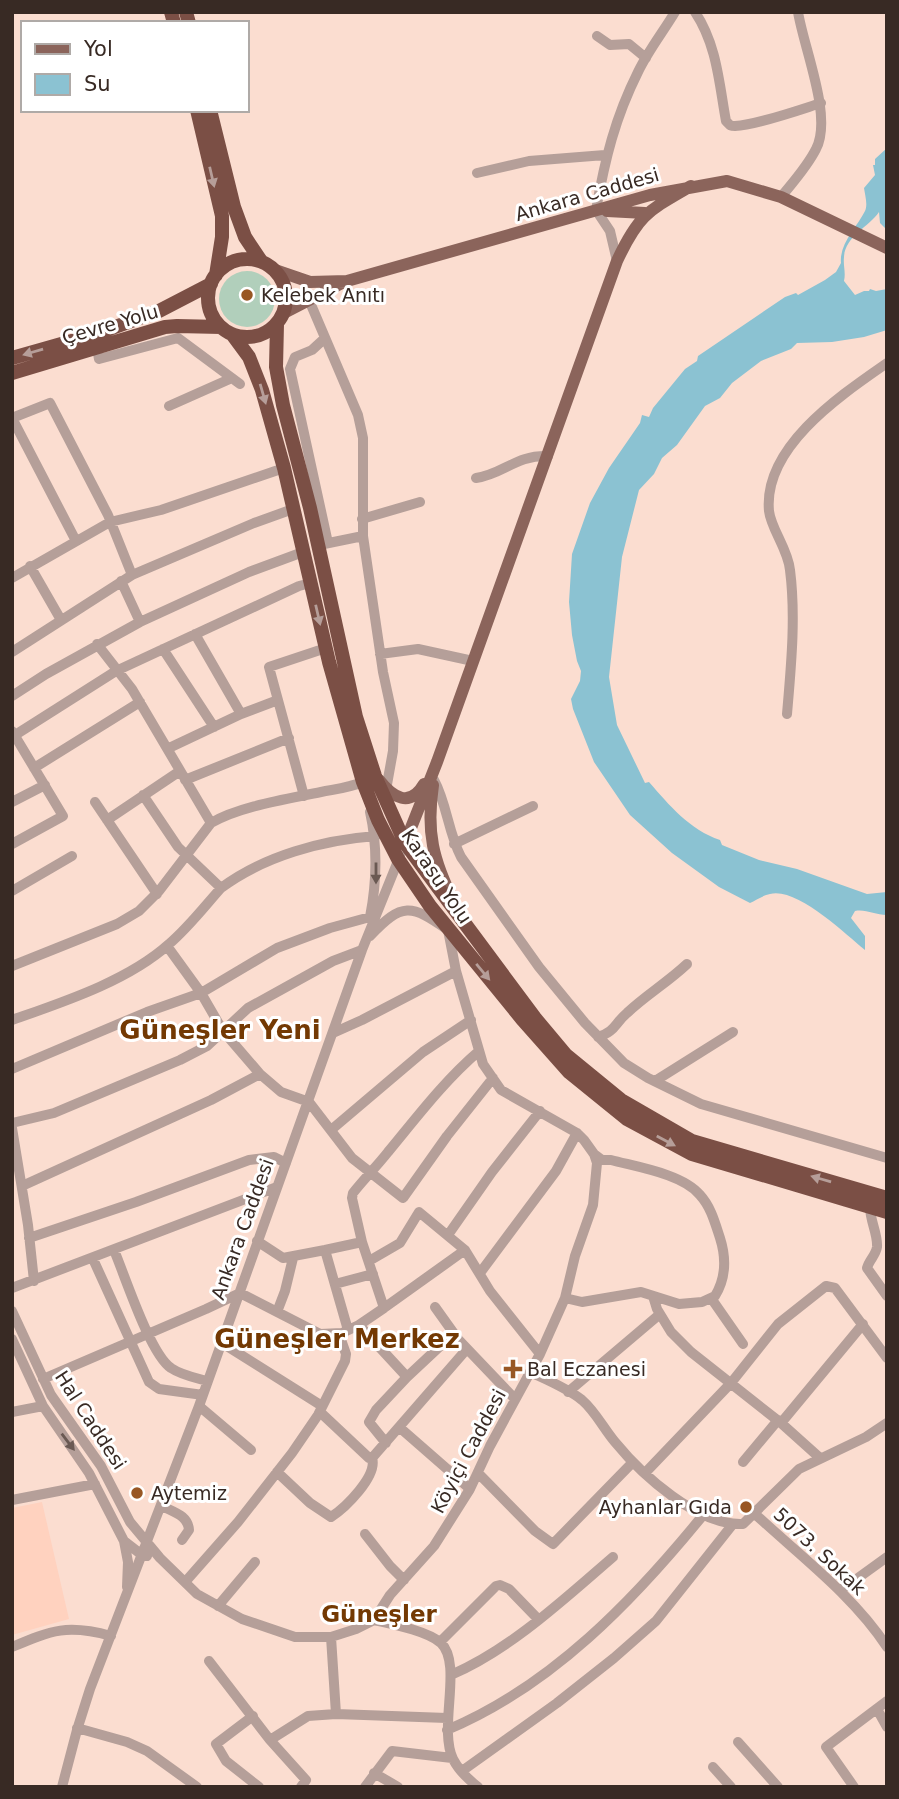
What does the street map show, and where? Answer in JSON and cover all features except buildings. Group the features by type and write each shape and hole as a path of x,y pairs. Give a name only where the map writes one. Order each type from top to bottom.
{"highway":[{"path":"197,112 222,216 222,237 208,295 209,307 214,318 226,331 244,337 256,337 268,332 281,318 286,290 275,270 261,261 236,261 225,266 213,279"},
{"path":"210,112 234,207 245,237 261,261"},
{"name":"Çevre Yolu","path":"12,358 93,335 159,311 213,279"},
{"name":"Karasu Yolu","path":"281,318 276,367 323,544 378,820 398,859 448,930 569,1072 627,1119 692,1154 887,1212"},
{"name":"Çevre Yolu","path":"12,373 165,327 226,331"},
{"name":"Karasu Yolu","path":"226,331 248,357 258,377 284,468 326,648 369,779 405,844 483,951 566,1055 612,1093 653,1120 692,1141 718,1150 887,1198"}],"main road":[{"name":"Ankara Caddesi","path":"347,281 596,210 691,186 727,181 781,197 887,248"},
{"path":"405,844 617,261 629,234 645,213 691,186"},
{"path":"596,210 645,213"},
{"path":"275,270 310,282 347,281"},
{"path":"281,318 347,281"},
{"path":"369,779 399,797 409,798 416,795 437,762"},
{"path":"437,762 429,821 437,863 450,894 483,951"}],"street":[{"path":"617,261 610,231 596,210 606,155 619,114 646,58 675,12"},
{"path":"695,12 704,25 715,53 726,121 729,124 746,124 821,103"},
{"path":"781,197 817,148 822,132 821,103 798,12"},
{"path":"597,36 610,44 629,44 646,58"},
{"path":"477,173 529,161 606,155"},
{"path":"309,300 358,415 363,438 363,536 380,654 394,723 393,751 386,789"},
{"path":"97,348 99,359 178,338 236,381 169,405"},
{"path":"324,339 312,350 295,357 290,369 323,544 363,536"},
{"path":"787,714 791,654 790,570 787,554 769,515 768,499 772,480 797,437 815,419 887,363"},
{"path":"75,541 12,418 50,403 110,522 132,575"},
{"path":"476,478 488,476 524,458 548,456"},
{"path":"12,578 110,522 161,510 284,468"},
{"path":"362,519 420,502"},
{"path":"13,648 132,575 231,532 293,509"},
{"path":"12,696 97,644 140,622 249,572 303,552"},
{"path":"30,566 61,620"},
{"path":"121,581 140,622"},
{"path":"12,844 63,816 13,735 116,671 299,586 311,583"},
{"path":"195,635 241,714"},
{"path":"97,644 140,702 211,823"},
{"path":"304,796 269,667 326,648"},
{"path":"163,649 214,727"},
{"path":"380,654 418,649 473,661"},
{"path":"169,748 278,700"},
{"path":"34,768 140,702"},
{"path":"107,820 143,795 183,776 289,738"},
{"path":"12,966 117,924 139,911 156,894 211,823 220,818 304,796 346,789 369,779 376,836 376,883 364,945"},
{"path":"434,780 441,795 454,844 478,882 539,967 598,1037 624,1063 719,1111 887,1158"},
{"path":"12,802 45,785"},
{"path":"143,795 178,847 221,888"},
{"path":"95,802 156,894"},
{"path":"454,844 533,806"},
{"path":"12,1020 106,984 167,946 221,888 250,869 287,854 355,838 376,836"},
{"name":"Ankara Caddesi","path":"62,1787 77,1728 201,1401 364,945 405,844"},
{"path":"12,891 72,856"},
{"path":"34,1281 12,1126 54,1114 207,1046 248,1008 364,945 386,918 403,909 423,913 448,930 456,971 482,1064 501,1090 577,1133 602,1160 674,1177 699,1193 712,1213 722,1245 724,1270 719,1289 711,1298 702,1302 680,1304 632,1292 582,1302 565,1298"},
{"path":"12,1069 147,1012 201,993 277,948 330,928 370,918"},
{"path":"167,946 201,993 223,1031 260,1074 281,1092 309,1102 352,1158 403,1198 493,1078"},
{"path":"598,1037 611,1033 626,1013 687,964"},
{"path":"333,1032 456,971"},
{"path":"331,1130 423,1052 471,1020"},
{"path":"655,1081 733,1032"},
{"path":"384,1308 362,1241 353,1193 443,1086 479,1051"},
{"path":"22,1186 211,1100 260,1074"},
{"path":"448,1236 492,1172 540,1111"},
{"path":"480,1273 556,1171 577,1133"},
{"name":"Köyiçi Caddesi","path":"374,1620 390,1595 434,1546 470,1489 540,1354 565,1298 575,1256 593,1205 597,1163 594,1154"},
{"path":"29,1238 249,1160 274,1157 286,1163"},
{"path":"12,1288 277,1187"},
{"path":"870,1207 877,1250 867,1268 887,1296"},
{"path":"369,1261 400,1243 419,1212 465,1250 490,1291 540,1354"},
{"path":"257,1241 284,1258 293,1258 362,1241"},
{"path":"114,1250 148,1334 164,1362 172,1369 207,1381"},
{"path":"186,1581 238,1522 277,1472 321,1409 345,1362 349,1330 325,1250"},
{"path":"43,1379 240,1293 320,1334 349,1330 465,1250"},
{"path":"277,1312 293,1258"},
{"path":"93,1259 149,1382 159,1389 201,1401 251,1450"},
{"path":"335,1284 373,1273"},
{"path":"645,1474 730,1383 778,1324 826,1286 835,1288 887,1358"},
{"path":"653,1296 670,1332 684,1346 820,1458"},
{"path":"711,1298 743,1345"},
{"path":"435,1307 466,1350 515,1399"},
{"name":"Hal Caddesi","path":"12,1311 51,1395 101,1466 130,1522 160,1558 198,1594 242,1619 296,1637 331,1637 374,1620"},
{"path":"568,1392 660,1314"},
{"path":"743,1462 863,1324"},
{"path":"349,1330 407,1377"},
{"path":"386,1443 369,1422 376,1410 451,1334 455,1335"},
{"name":"Hal Caddesi","path":"12,1339 16,1360 43,1406 95,1483 124,1541 142,1555"},
{"path":"222,1343 321,1409 372,1458 374,1464 371,1475 341,1511 331,1517 310,1503 277,1472"},
{"path":"372,1458 466,1350"},
{"path":"530,1373 583,1401 653,1482 704,1514 733,1524 743,1524 799,1469 866,1437 887,1423"},
{"path":"12,1412 43,1406"},
{"path":"400,1427 470,1489"},
{"path":"478,1473 535,1531 553,1544 633,1462"},
{"path":"12,1500 95,1483"},
{"path":"162,1506 187,1521 189,1530 182,1540"},
{"name":"5073. Sokak","path":"754,1513 840,1591 876,1630 887,1647"},
{"path":"270,1740 308,1716 336,1714 447,1724 514,1694 559,1662 632,1599 704,1514"},
{"path":"462,1770 586,1681 656,1621 733,1524"},
{"path":"365,1534 404,1580"},
{"path":"124,1541 128,1562 127,1596"},
{"path":"142,1555 160,1558"},
{"path":"840,1591 887,1557"},
{"path":"451,1675 468,1668 538,1619 613,1558"},
{"path":"218,1606 255,1562"},
{"path":"440,1642 500,1585 509,1589 538,1619"},
{"path":"374,1620 440,1642 447,1651 451,1675 447,1724 452,1758 478,1787"},
{"path":"12,1647 40,1635 74,1628 111,1636"},
{"path":"331,1637 336,1714"},
{"path":"209,1661 270,1740 306,1780 301,1787"},
{"path":"853,1787 826,1747 887,1701"},
{"path":"877,1709 887,1727"},
{"path":"253,1716 216,1744 226,1761 259,1787"},
{"path":"77,1728 127,1742 147,1751 197,1787"},
{"path":"738,1742 778,1787"},
{"path":"365,1787 392,1751 452,1758"},
{"path":"713,1767 731,1787"},
{"path":"374,1773 398,1787"}],"shaded area":[{"path":"42,1502 69,1619 12,1635 12,1508"}],"green space":[{"path":"241,271 253,271 267,279 275,293 273,310 267,319 253,327 241,327 224,315 219,305 219,293 231,276"}],"water":[{"path":"887,148 887,230 880,223 879,212 853,237 845,250 844,281 855,295 870,289 887,289 887,330 832,342 797,343 791,349 761,361 732,383 720,398 705,406 677,445 662,458 654,474 639,490 622,557 609,677 617,725 645,783 649,782 672,808 699,830 720,840 722,845 759,860 797,869 867,894 887,892 887,915 855,911 851,918 865,936 865,950 820,913 793,897 770,894 750,903 719,887 672,853 630,815 594,762 573,709 571,699 580,681 581,671 572,635 569,602 572,554 590,503 609,468 640,423 642,415 649,417 653,408 685,369 697,361 698,356 785,297 796,293 798,295 836,272 846,242 866,209 864,188 875,175 875,159"}],"place":[{"name":"Kelebek Anıtı","path":"247,295"},
{"name":"Bal Eczanesi","path":"513,1369"},
{"name":"Aytemiz","path":"137,1493"},
{"name":"Ayhanlar Gıda","path":"746,1507"}],"district":[{"name":"Güneşler Yeni","path":"220,1030"},
{"name":"Güneşler Merkez","path":"337,1339"},
{"name":"Güneşler","path":"379,1614"}]}
